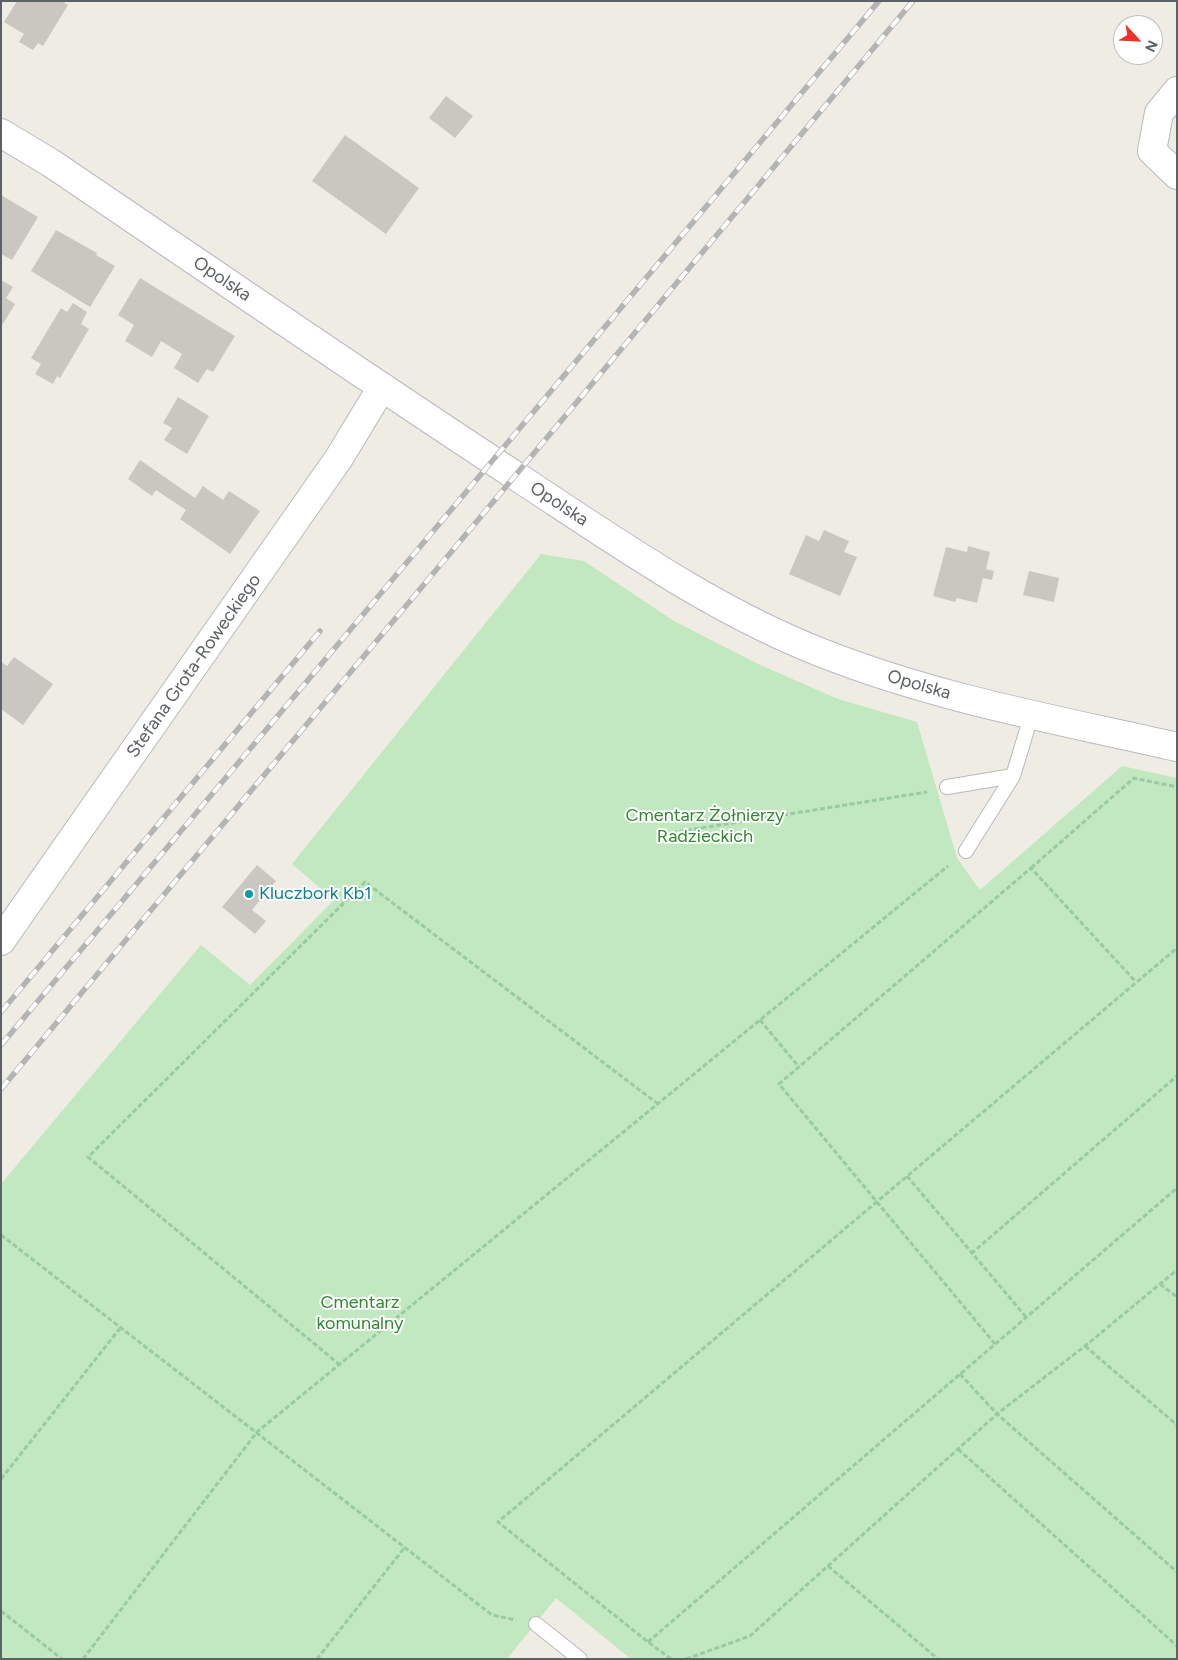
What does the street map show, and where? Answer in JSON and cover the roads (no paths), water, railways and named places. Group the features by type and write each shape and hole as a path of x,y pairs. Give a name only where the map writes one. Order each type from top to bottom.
{"main road":[{"path":"1177,91 1158,113 1152,152 1177,175"},
{"name":"Opolska","path":"1,133 51,163 382,387 579,517 698,593 758,625 821,653 943,693 1177,747"},
{"name":"Stefana Grota-Roweckiego","path":"1,941 339,458 382,387"}],"lane":[{"path":"966,851 1013,776 1032,714"},
{"path":"947,787 1013,776"},
{"path":"536,1624 580,1659"}],"railway":[{"path":"1,1045 879,1"},
{"path":"1,1089 913,1"},
{"path":"1,1012 320,631"}],"place":[{"name":"Kluczbork Kb1","path":"249,894"}],"park label":[{"name":"Cmentarz Żołnierzy Radzieckich","path":"705,826"},
{"name":"Cmentarz komunalny","path":"360,1314"}]}
